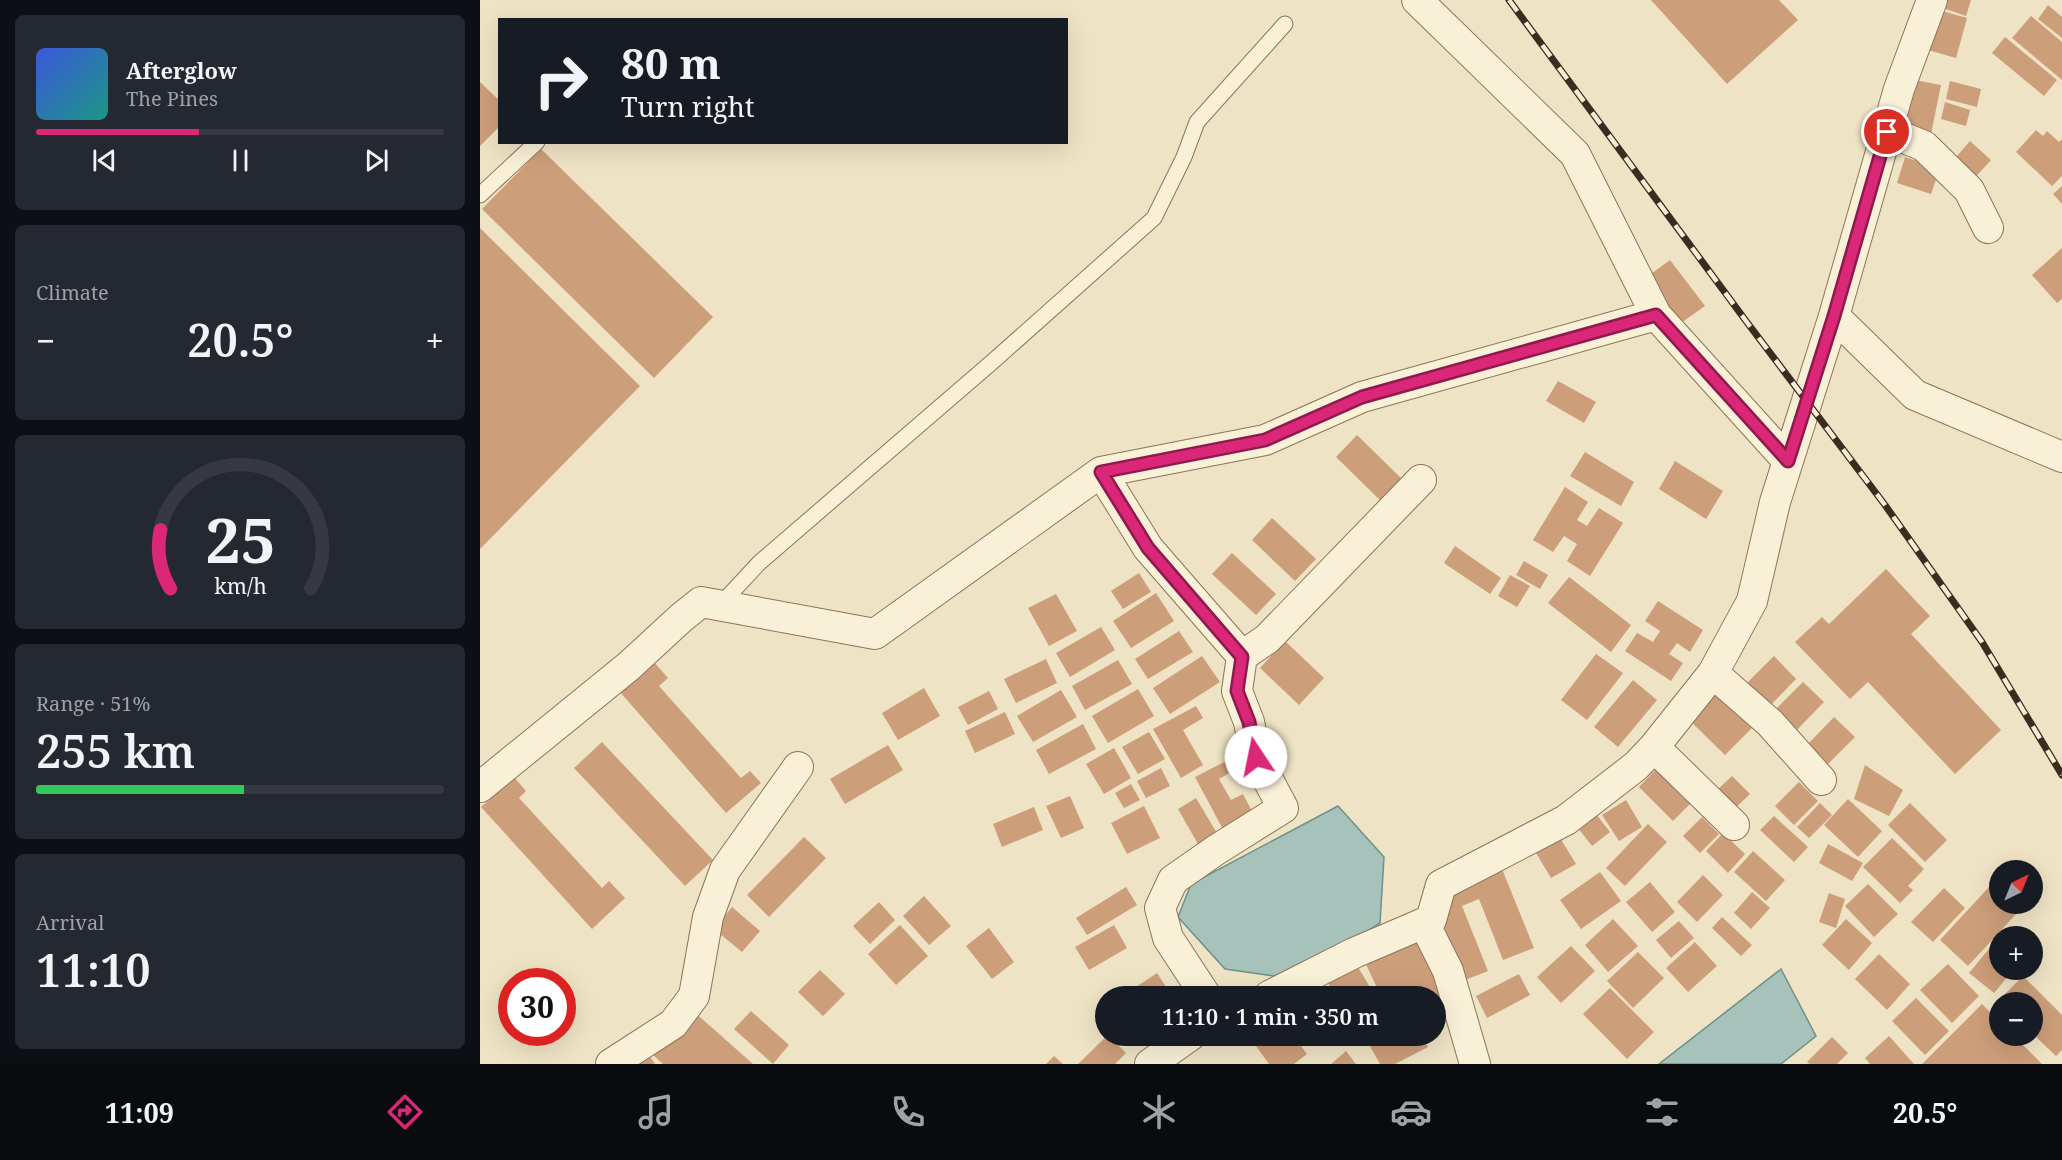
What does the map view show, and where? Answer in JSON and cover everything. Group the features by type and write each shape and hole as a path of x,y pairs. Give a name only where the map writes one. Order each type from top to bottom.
{"street":[{"path":"1417,0 1575,154 1656,315 1788,461"},
{"path":"1289,986 1354,953 1431,920 1441,885 1566,819 1636,766 1713,673 1752,601 1775,502 1834,316 1899,89 1932,0"},
{"path":"1887,132 1924,146 1969,190 1988,228"},
{"path":"480,787 629,666 701,602 875,634 1101,472 1265,440 1362,397 1656,315"},
{"path":"1834,316 1915,395 2062,457"},
{"path":"1101,472 1148,548 1242,657"},
{"path":"1199,986 1168,938 1160,908 1173,880 1283,808 1256,757 1249,722 1237,691 1242,657 1267,639 1422,480"},
{"path":"1713,673 1770,723 1821,780"},
{"path":"1654,747 1734,825"},
{"path":"611,1064 673,1024 694,996 708,917 725,870 798,767"},
{"path":"1424,923 1448,971 1475,1064"},
{"path":"1150,1064 1175,1046"}],"lane":[{"path":"720,605 759,563 982,371 1154,218 1184,157 1197,122 1285,24"},
{"path":"480,195 535,144"}],"water":[{"path":"1338,806 1384,857 1380,923 1295,979 1225,969 1178,917 1191,884"},
{"path":"1781,969 1816,1036 1781,1064 1659,1064"}],"building":[{"path":"1651,0 1779,0 1798,20 1727,84"},
{"path":"1939,0 1971,0 1966,16 1937,6"},
{"path":"2048,5 2062,17 2062,38 2038,19"},
{"path":"1932,8 1967,18 1956,58 1921,48"},
{"path":"2031,16 2062,42 2062,80 2012,38"},
{"path":"2005,37 2057,80 2044,96 1992,53"},
{"path":"1909,79 1941,85 1931,134 1900,128"},
{"path":"1950,81 1981,89 1977,107 1946,99"},
{"path":"480,82 498,99 498,128 480,146"},
{"path":"1945,102 1970,110 1966,126 1941,119"},
{"path":"2036,130 2043,136 2047,131 2059,142 2062,139 2062,176 2052,186 2016,152"},
{"path":"1970,141 1991,160 1971,182 1950,164"},
{"path":"541,149 713,317 654,378 482,209"},
{"path":"1905,157 1940,168 1931,194 1897,183"},
{"path":"2062,186 2062,204 2053,194"},
{"path":"480,228 640,386 480,549"},
{"path":"2062,248 2062,299 2057,303 2032,275"},
{"path":"1670,260 1705,306 1678,325 1644,279"},
{"path":"1558,381 1596,402 1584,423 1546,401"},
{"path":"1357,435 1404,481 1383,503 1336,457"},
{"path":"1585,452 1634,482 1621,506 1570,476"},
{"path":"1675,461 1723,491 1706,519 1659,489"},
{"path":"1565,487 1588,502 1577,520 1587,526 1599,508 1623,523 1590,576 1567,561 1577,544 1564,536 1553,552 1533,540"},
{"path":"1272,518 1316,559 1295,581 1252,540"},
{"path":"1455,546 1501,578 1490,594 1444,563"},
{"path":"1232,553 1276,594 1256,615 1212,574"},
{"path":"1524,561 1548,575 1540,589 1516,575"},
{"path":"1886,569 1930,616 1911,634 2001,730 1955,774 1868,682 1850,699 1795,642 1822,617 1829,624"},
{"path":"1139,573 1151,592 1123,609 1111,591"},
{"path":"1510,575 1530,586 1517,607 1498,596"},
{"path":"1569,577 1631,625 1611,652 1548,603"},
{"path":"1156,593 1174,621 1131,648 1113,621"},
{"path":"1056,594 1077,631 1049,646 1028,608"},
{"path":"1658,601 1703,630 1690,652 1677,643 1669,654 1683,663 1671,681 1625,651 1637,633 1653,642 1660,631 1645,621"},
{"path":"1101,627 1115,650 1070,677 1056,653"},
{"path":"1179,631 1193,652 1148,679 1135,659"},
{"path":"1285,641 1324,678 1299,705 1260,668"},
{"path":"1596,654 1623,673 1587,720 1561,700"},
{"path":"1202,656 1220,682 1170,714 1153,688"},
{"path":"1774,656 1796,679 1765,711 1742,688"},
{"path":"1046,659 1057,683 1016,703 1004,679"},
{"path":"1118,660 1132,684 1085,710 1072,686"},
{"path":"654,662 668,678 659,686 741,778 750,771 761,783 726,813 620,692"},
{"path":"1633,680 1657,700 1618,747 1594,727"},
{"path":"1803,682 1824,702 1792,735 1771,714"},
{"path":"1710,686 1752,728 1725,755 1683,714"},
{"path":"924,688 940,716 898,740 882,713"},
{"path":"1138,689 1154,716 1108,743 1092,716"},
{"path":"1061,690 1077,717 1033,742 1017,716"},
{"path":"989,691 998,709 968,725 958,707"},
{"path":"1196,706 1203,718 1183,730 1203,765 1181,778 1153,729"},
{"path":"1005,712 1015,734 975,753 965,731"},
{"path":"1834,717 1855,737 1827,765 1807,745"},
{"path":"1083,724 1096,749 1049,774 1036,750"},
{"path":"1149,732 1165,759 1138,774 1122,747"},
{"path":"602,742 713,860 685,886 574,768"},
{"path":"888,745 903,770 845,804 830,779"},
{"path":"1114,748 1131,778 1104,794 1086,764"},
{"path":"1226,761 1231,772 1219,779 1231,800 1243,794 1255,817 1225,833 1195,777"},
{"path":"1865,765 1903,790 1889,816 1854,799"},
{"path":"1161,768 1170,786 1146,798 1137,781"},
{"path":"1656,769 1691,803 1673,821 1639,787"},
{"path":"1732,776 1750,794 1732,811 1714,793"},
{"path":"514,777 526,791 519,798 602,888 609,881 625,898 592,929 481,807"},
{"path":"1799,782 1818,801 1794,825 1775,806"},
{"path":"1131,784 1140,800 1124,808 1115,793"},
{"path":"1070,796 1084,828 1061,838 1046,806"},
{"path":"1196,798 1221,840 1202,851 1178,809"},
{"path":"1848,799 1882,831 1858,857 1824,825"},
{"path":"1626,800 1642,827 1619,841 1602,815"},
{"path":"1820,803 1832,815 1809,838 1797,827"},
{"path":"1910,803 1947,840 1925,862 1888,825"},
{"path":"1589,805 1610,832 1592,846 1571,819"},
{"path":"1144,806 1160,838 1127,854 1111,823"},
{"path":"1034,807 1043,830 1002,847 993,824"},
{"path":"1774,816 1808,847 1794,862 1760,830"},
{"path":"1702,817 1719,834 1700,853 1683,836"},
{"path":"1648,824 1667,842 1625,886 1606,868"},
{"path":"1554,828 1576,864 1551,878 1530,843"},
{"path":"1723,833 1745,854 1728,873 1706,851"},
{"path":"804,837 826,858 769,917 747,895"},
{"path":"1892,838 1924,869 1908,886 1913,890 1900,903 1863,867"},
{"path":"1828,844 1863,863 1852,881 1819,863"},
{"path":"1753,851 1785,880 1766,901 1734,872"},
{"path":"1500,864 1534,948 1503,960 1479,899 1462,906 1488,971 1465,980 1439,914 1462,879"},
{"path":"1600,872 1621,901 1581,929 1560,900"},
{"path":"1703,875 1723,895 1697,922 1677,902"},
{"path":"1650,882 1675,912 1652,932 1626,902"},
{"path":"1868,884 1898,914 1874,937 1845,906"},
{"path":"1126,887 1137,905 1087,935 1076,918"},
{"path":"1989,887 1989,914 2016,914 2005,926 1989,926 1989,943 1968,966 1940,940"},
{"path":"1944,888 1965,908 1933,942 1911,922"},
{"path":"1752,892 1770,908 1751,929 1734,913"},
{"path":"1829,893 1845,899 1836,928 1819,922"},
{"path":"924,896 951,926 929,945 903,916"},
{"path":"879,902 895,920 870,944 853,926"},
{"path":"732,907 760,931 742,952 714,929"},
{"path":"1722,917 1752,945 1741,956 1712,928"},
{"path":"1613,919 1638,946 1608,972 1585,945"},
{"path":"1846,919 1872,943 1849,970 1822,945"},
{"path":"1679,921 1694,938 1671,958 1656,940"},
{"path":"900,925 928,956 896,985 868,954"},
{"path":"1114,925 1127,948 1089,970 1075,947"},
{"path":"989,928 1014,962 992,979 966,946"},
{"path":"1418,928 1450,994 1446,996 1446,986 1376,986 1362,956"},
{"path":"1695,942 1717,966 1688,992 1666,968"},
{"path":"1571,946 1595,971 1561,1003 1537,977"},
{"path":"1989,949 1989,980 2005,980 1993,992 1969,973"},
{"path":"1638,952 1664,978 1633,1008 1607,981"},
{"path":"1879,954 1910,984 1887,1010 1855,979"},
{"path":"1354,960 1369,986 1330,986 1325,978"},
{"path":"1948,964 1979,996 1952,1023 1920,990"},
{"path":"820,970 845,994 823,1016 798,992"},
{"path":"1157,973 1165,986 1138,986"},
{"path":"1519,974 1530,995 1487,1018 1476,996"},
{"path":"2019,980 2027,980 2039,992 2007,992"},
{"path":"1610,988 1654,1032 1627,1059 1583,1014"},
{"path":"2043,996 2062,1015 2062,1050 2056,1056 2043,1044"},
{"path":"1916,998 1949,1031 1925,1055 1892,1021"},
{"path":"1982,1004 1989,1011 1989,1046 2024,1046 2042,1064 1922,1064"},
{"path":"691,1009 753,1064 663,1064 652,1054"},
{"path":"751,1011 789,1045 773,1064 734,1029"},
{"path":"1889,1036 1914,1064 1870,1064 1865,1058"},
{"path":"1832,1037 1848,1053 1837,1064 1807,1062"},
{"path":"1097,1046 1119,1046 1126,1053 1115,1064 1078,1064"},
{"path":"1256,1046 1301,1046 1307,1054 1294,1064 1269,1064"},
{"path":"1370,1046 1428,1047 1395,1064 1380,1064"},
{"path":"1346,1051 1356,1064 1331,1064"},
{"path":"647,1052 655,1064 630,1064"},
{"path":"1054,1056 1063,1064 1046,1064"}],"railway":[{"path":"1509,0 1885,505 1982,642 2062,775"}],"route":[{"path":"1256,757 1249,722 1237,691 1242,657 1148,548 1101,472 1265,440 1362,397 1656,315 1788,461 1834,316 1887,132"}]}
